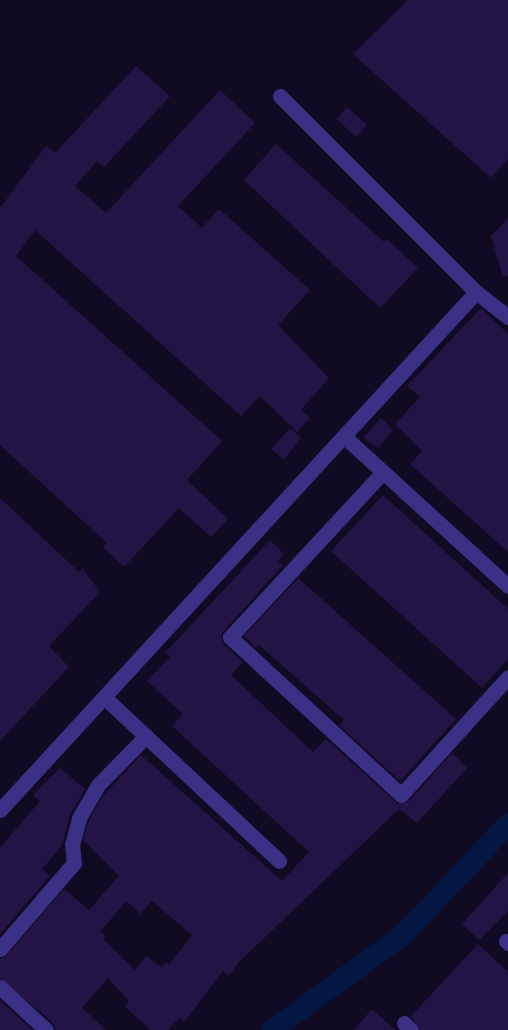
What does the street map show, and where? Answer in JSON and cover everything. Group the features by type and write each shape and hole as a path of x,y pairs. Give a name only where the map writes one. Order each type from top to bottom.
{"street":[{"path":"280,96 476,292 508,317"},
{"path":"0,810 476,292"},
{"path":"347,439 508,585"},
{"path":"383,472 230,637 401,795 508,677"},
{"path":"104,697 279,861"},
{"path":"0,949 74,863 72,845 79,818 99,784 146,736"},
{"path":"0,987 46,1030"}],"building":[{"path":"408,0 508,0 508,159 491,178 353,54"},
{"path":"136,66 170,96 104,167 97,161 75,186 106,213 220,90 255,123 178,206 202,228 219,209 310,290 278,325 329,378 301,410 310,418 297,432 260,396 241,416 35,230 16,256 222,441 187,480 228,519 211,537 179,508 124,567 103,547 107,543 0,445 0,208 46,146 55,153"},
{"path":"347,107 367,125 356,137 336,119"},
{"path":"276,144 384,242 387,239 418,268 380,308 244,180"},
{"path":"508,218 508,276 503,277 491,236"},
{"path":"481,308 508,334 508,552 410,464 422,451 395,424 420,397 407,386"},
{"path":"381,418 393,430 378,448 363,438"},
{"path":"290,428 301,438 284,460 271,449"},
{"path":"383,495 508,609 508,659 482,688 331,551"},
{"path":"0,498 79,572 82,568 100,592 49,646 69,667 0,741"},
{"path":"270,540 284,554 278,561 283,565 221,634 223,644 243,662 231,675 313,752 326,739 398,804 408,802 452,753 467,768 417,823 399,809 238,963 229,976 223,971 184,1022 180,1017 168,1030 151,1030 125,1007 129,1001 108,978 82,1008 106,1030 56,1030 53,1023 0,978 0,959 7,955 64,889 89,910 119,876 83,840 88,822 103,796 141,755 282,881 309,852 172,726 183,714 147,681 170,657 165,653","holes":["126,901 141,914 152,901 192,935 169,965 166,962 162,967 146,956 135,970 103,939 106,936 100,932"]},
{"path":"298,578 456,719 400,781 339,725 344,720 259,645 256,648 244,636"},
{"path":"60,768 85,789 70,815 62,845 42,869 50,876 0,934 0,848 40,801 33,795"},
{"path":"508,873 508,911 479,940 462,924"},
{"path":"478,944 508,972 508,1030 420,1030 411,1016"},
{"path":"0,1000 32,1030 0,1030"},
{"path":"372,1009 395,1030 354,1030"}],"waterway":[{"path":"271,1030 403,934 508,823"}]}
